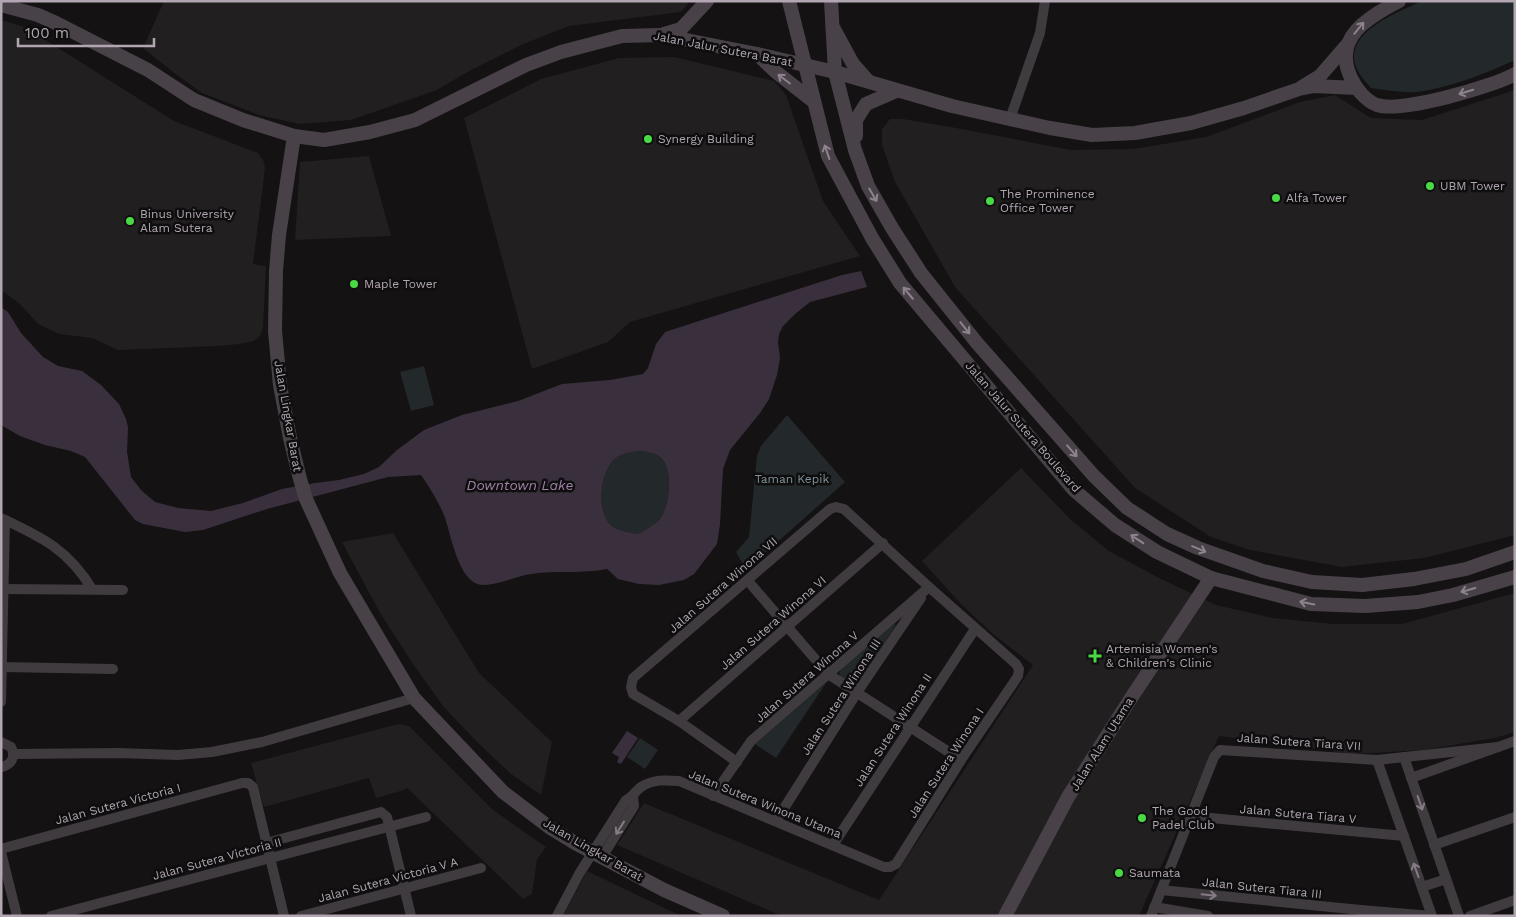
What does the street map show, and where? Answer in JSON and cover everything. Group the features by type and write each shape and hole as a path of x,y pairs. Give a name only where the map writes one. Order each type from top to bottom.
{"main road":[{"path":"661,35 681,29 707,1"},
{"name":"Jalan Jalur Sutera Boulevard","path":"789,1 828,156 872,238 906,290 1074,490 1115,525 1182,566 1210,578 1311,604 1365,606 1418,602 1515,577"},
{"name":"Jalan Jalur Sutera Boulevard","path":"831,1 835,72 855,150 868,186 892,228 920,273 971,336 1094,476 1127,508 1167,534 1216,556 1263,571 1312,582 1353,584 1414,579 1466,569 1515,552"},
{"name":"Jalan Jalur Sutera Barat","path":"1299,89 1320,76 1365,21 1399,1"},
{"name":"Jalan Jalur Sutera Barat","path":"1,5 38,15 56,23 148,70 194,100 243,120 294,136 324,140 370,132 415,120 526,65 561,52 622,36 661,35 756,54 835,72 952,106 1092,135 1135,133 1190,123 1314,86 1357,88"},
{"path":"831,24 853,64 868,81"},
{"path":"1347,44 1345,58 1348,72 1357,88 1370,101 1378,105 1391,106 1457,95 1513,75"},
{"path":"756,54 813,101"},
{"path":"855,150 856,120 866,104 896,91"},
{"name":"Jalan Lingkar Barat","path":"294,136 279,235 276,271 275,331 280,385 290,438 306,499 340,573 414,698 511,798 549,827 598,855 664,890 724,916"},
{"name":"Jalan Alam Utama","path":"1005,916 1068,797 1210,578"}],"street":[{"path":"1010,119 1040,33 1045,1"},
{"name":"Jalan Sutera Winona VII","path":"679,722 633,694 631,687 633,678 830,510 836,507 844,509 883,543"},
{"path":"1,702 3,519 44,539 65,554 82,572 92,589"},
{"path":"883,543 976,629"},
{"name":"Jalan Sutera Winona VI","path":"679,722 883,543"},
{"path":"748,581 828,674 856,694 961,760"},
{"name":"Jalan Sutera Winona V","path":"713,796 751,741 929,587"},
{"name":"Jalan Sutera Winona III","path":"776,821 856,694 929,587"},
{"path":"2,589 123,590"},
{"name":"Jalan Sutera Winona I","path":"890,867 896,864 961,760 1018,676 1019,669 1016,664 976,629"},
{"name":"Jalan Sutera Winona II","path":"833,845 909,727 976,629"},
{"path":"2,667 113,669"},
{"path":"13,754 118,753 178,755 212,752 262,742 414,698"},
{"path":"679,722 737,762"},
{"path":"1411,778 1515,741"},
{"path":"1,742 11,747 13,754 11,762 1,767"},
{"name":"Jalan Sutera Tiara VII","path":"1190,816 1214,757 1220,750 1377,760 1498,747"},
{"path":"1404,757 1459,916"},
{"path":"1377,760 1432,916"},
{"name":"Jalan Sutera Winona Utama","path":"557,916 579,874 598,855 634,806 632,797 639,788 662,779 679,782 884,867 890,867"},
{"name":"Jalan Sutera Victoria I","path":"1,850 242,783 253,787 266,843"},
{"name":"Jalan Sutera Victoria II","path":"266,843 381,812 387,817 389,827"},
{"path":"1190,816 1153,912 1208,916"},
{"name":"Jalan Sutera Tiara V","path":"1190,816 1404,836"},
{"path":"1434,845 1515,816"},
{"name":"Jalan Sutera Victoria II","path":"51,916 426,817"},
{"path":"389,827 411,916"},
{"path":"266,843 284,916"},
{"path":"1,850 17,916"},
{"name":"Jalan Sutera Victoria V A","path":"301,916 480,868"},
{"path":"1422,887 1446,879"},
{"name":"Jalan Sutera Tiara III","path":"1160,890 1432,916"},
{"path":"1474,915 1515,900"},
{"path":"1350,916 1361,910"}],"shaded area":[{"path":"164,1 690,1 681,12 569,26 521,45 471,70 437,90 351,120 300,124 259,115 202,93 143,48"},
{"name":"Binus University Alam Sutera","path":"1,20 25,27 174,121 258,153 265,167 253,264 266,266 263,328 260,336 254,341 217,346 118,350 92,338 59,334 38,324 20,304 1,290"},
{"path":"674,57 774,81 786,95 823,201 860,256 630,322 608,342 532,369 464,118 541,79 619,58"},
{"path":"1515,90 1515,535 1424,558 1342,567 1250,550 1211,537 1135,488 955,287 895,182 882,145 882,129 890,119 903,119 1071,150 1133,149 1206,137 1300,102 1335,95 1371,118 1422,120"},
{"path":"369,156 391,236 295,240 300,162"},
{"path":"1021,468 1071,520 1109,551 1157,577 1216,605 1273,618 1333,624 1402,624 1515,593 1515,732 1495,738 1423,750 1353,754 1219,736 1139,916 782,916 617,845 644,803 879,900 1033,665 993,634 961,604 922,561"},
{"path":"393,533 479,673 552,742 541,795 511,774 443,706 380,613 342,542"},
{"path":"398,724 409,726 493,810 546,847 537,859 532,894 523,899 407,788 376,798 369,778 264,807 251,763"},
{"path":"587,871 681,916 563,916"}],"green space":[{"path":"1422,1 1515,1 1515,60 1468,79 1431,90 1406,92 1371,88 1361,77 1357,69 1354,56 1357,45 1374,26 1386,18"},
{"path":"424,366 434,405 411,411 400,372"},
{"name":"Taman Kepik","path":"787,415 845,482 746,570 736,552 749,537 757,456 761,446"},
{"path":"639,451 654,453 661,458 668,471 669,490 665,508 658,521 638,534 612,526 603,511 602,491 603,480 611,463 617,457"},
{"path":"894,624 896,625 859,682 854,684 848,682 839,674 841,669"},
{"path":"826,683 776,758 755,744"},
{"path":"640,738 658,750 645,769 627,757"}],"water":[{"name":"Downtown Lake","path":"861,271 867,287 810,302 783,326 779,334 780,358 777,375 769,399 730,450 723,469 717,544 694,574 684,580 659,585 639,584 618,579 607,569 531,574 489,585 474,582 467,576 462,567 444,515 421,475 388,477 267,509 203,530 185,532 143,524 135,520 85,457 20,436 1,425 1,307 8,312 21,333 43,357 58,366 82,371 101,385 119,404 128,427 127,452 131,477 141,490 155,502 178,508 211,511 243,503 282,489 364,474 379,467 397,450 424,430 462,415 518,401 562,384 610,380 643,374 648,368 656,344 665,332 842,275","holes":["639,451 651,453 661,458 668,471 669,490 665,508 658,521 638,534 612,526 603,511 602,491 603,480 611,463 617,457"]},
{"path":"627,731 638,738 621,764 617,762 619,757 612,753"}],"place":[{"name":"Synergy Building","path":"648,139"},
{"name":"UBM Tower","path":"1430,186"},
{"name":"Alfa Tower","path":"1276,198"},
{"name":"The Prominence Office Tower","path":"990,201"},
{"name":"Binus University Alam Sutera","path":"130,221"},
{"name":"Maple Tower","path":"354,284"},
{"name":"Artemisia Women's & Children's Clinic","path":"1095,656"},
{"name":"The Good Padel Club","path":"1142,818"},
{"name":"Saumata","path":"1119,873"}]}
